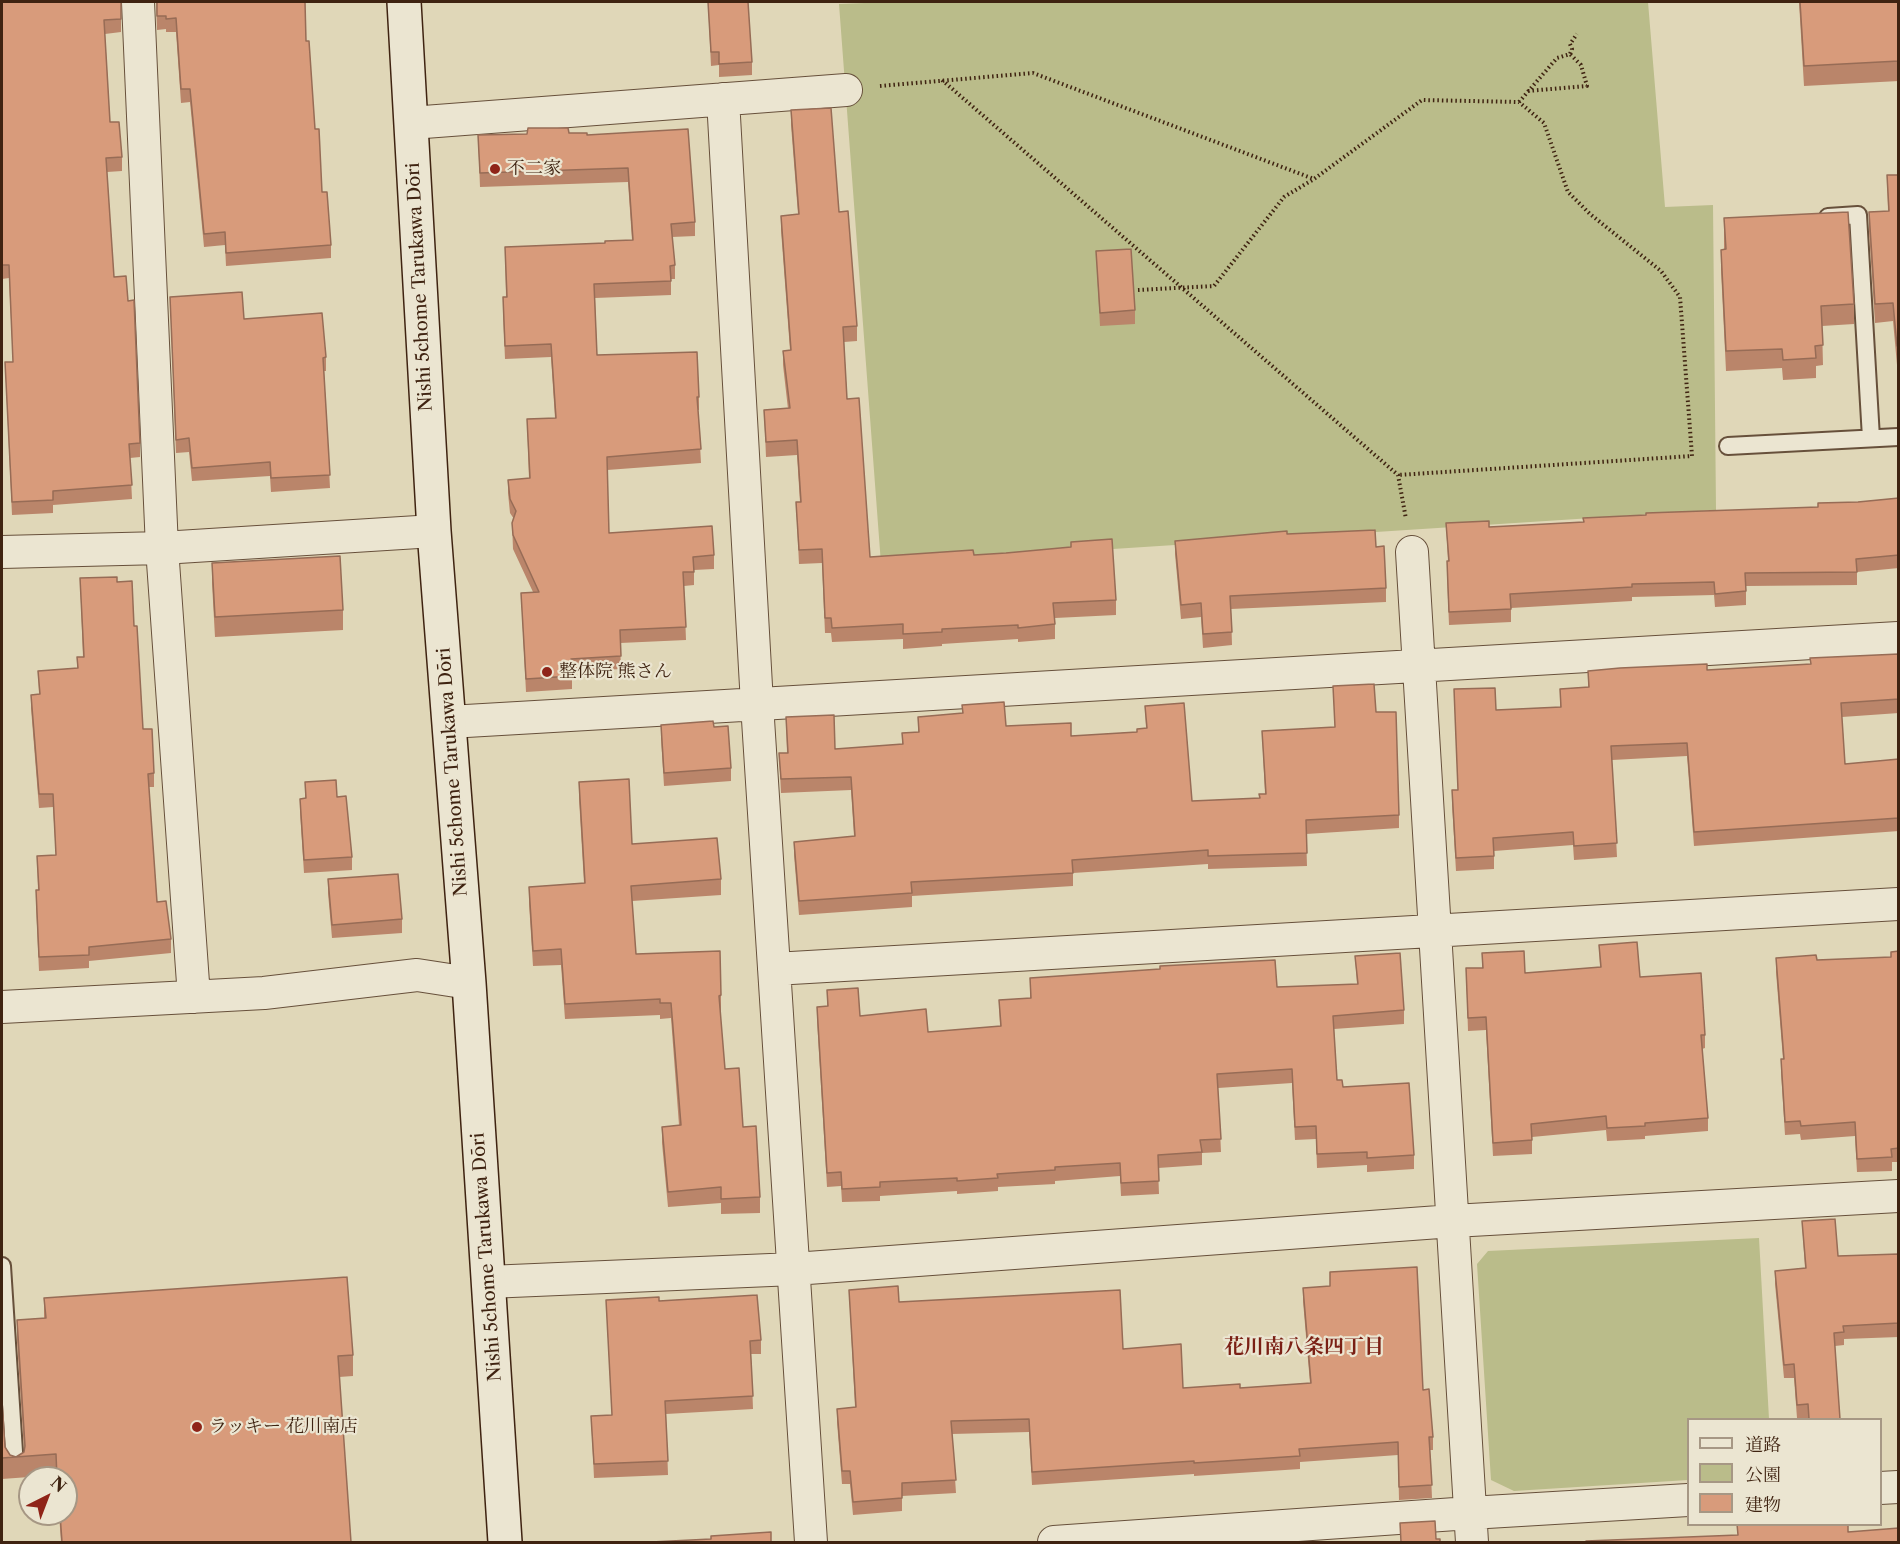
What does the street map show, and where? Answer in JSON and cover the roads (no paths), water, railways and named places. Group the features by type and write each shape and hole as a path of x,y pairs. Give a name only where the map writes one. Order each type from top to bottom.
{"main road":[{"name":"Nishi 5chome Tarukawa Dōri","path":"404,2 434,531 469,983 505,1542"}],"street":[{"path":"138,2 162,548 194,997"},
{"path":"411,123 846,90"},
{"path":"723,99 757,704 811,1542"},
{"path":"2,552 162,548 434,531"},
{"path":"1412,552 1471,1528"},
{"path":"449,722 1899,638"},
{"path":"774,969 1899,904"},
{"path":"2,1007 264,993 417,975 469,983"},
{"path":"488,1282 794,1269 1453,1221 1899,1196"},
{"path":"1882,1488 1899,1487"},
{"path":"1054,1542 1471,1528 1687,1500"}],"lane":[{"path":"1813,218 1858,215 1871,438"},
{"path":"1728,446 1899,437"},
{"path":"2,1266 15,1467"}],"place":[{"name":"不二家","path":"495,169"},
{"name":"整体院 熊さん","path":"547,672"},
{"name":"ラッキー 花川南店","path":"197,1427"}],"district":[{"name":"花川南八条四丁目","path":"1304,1347"}]}
